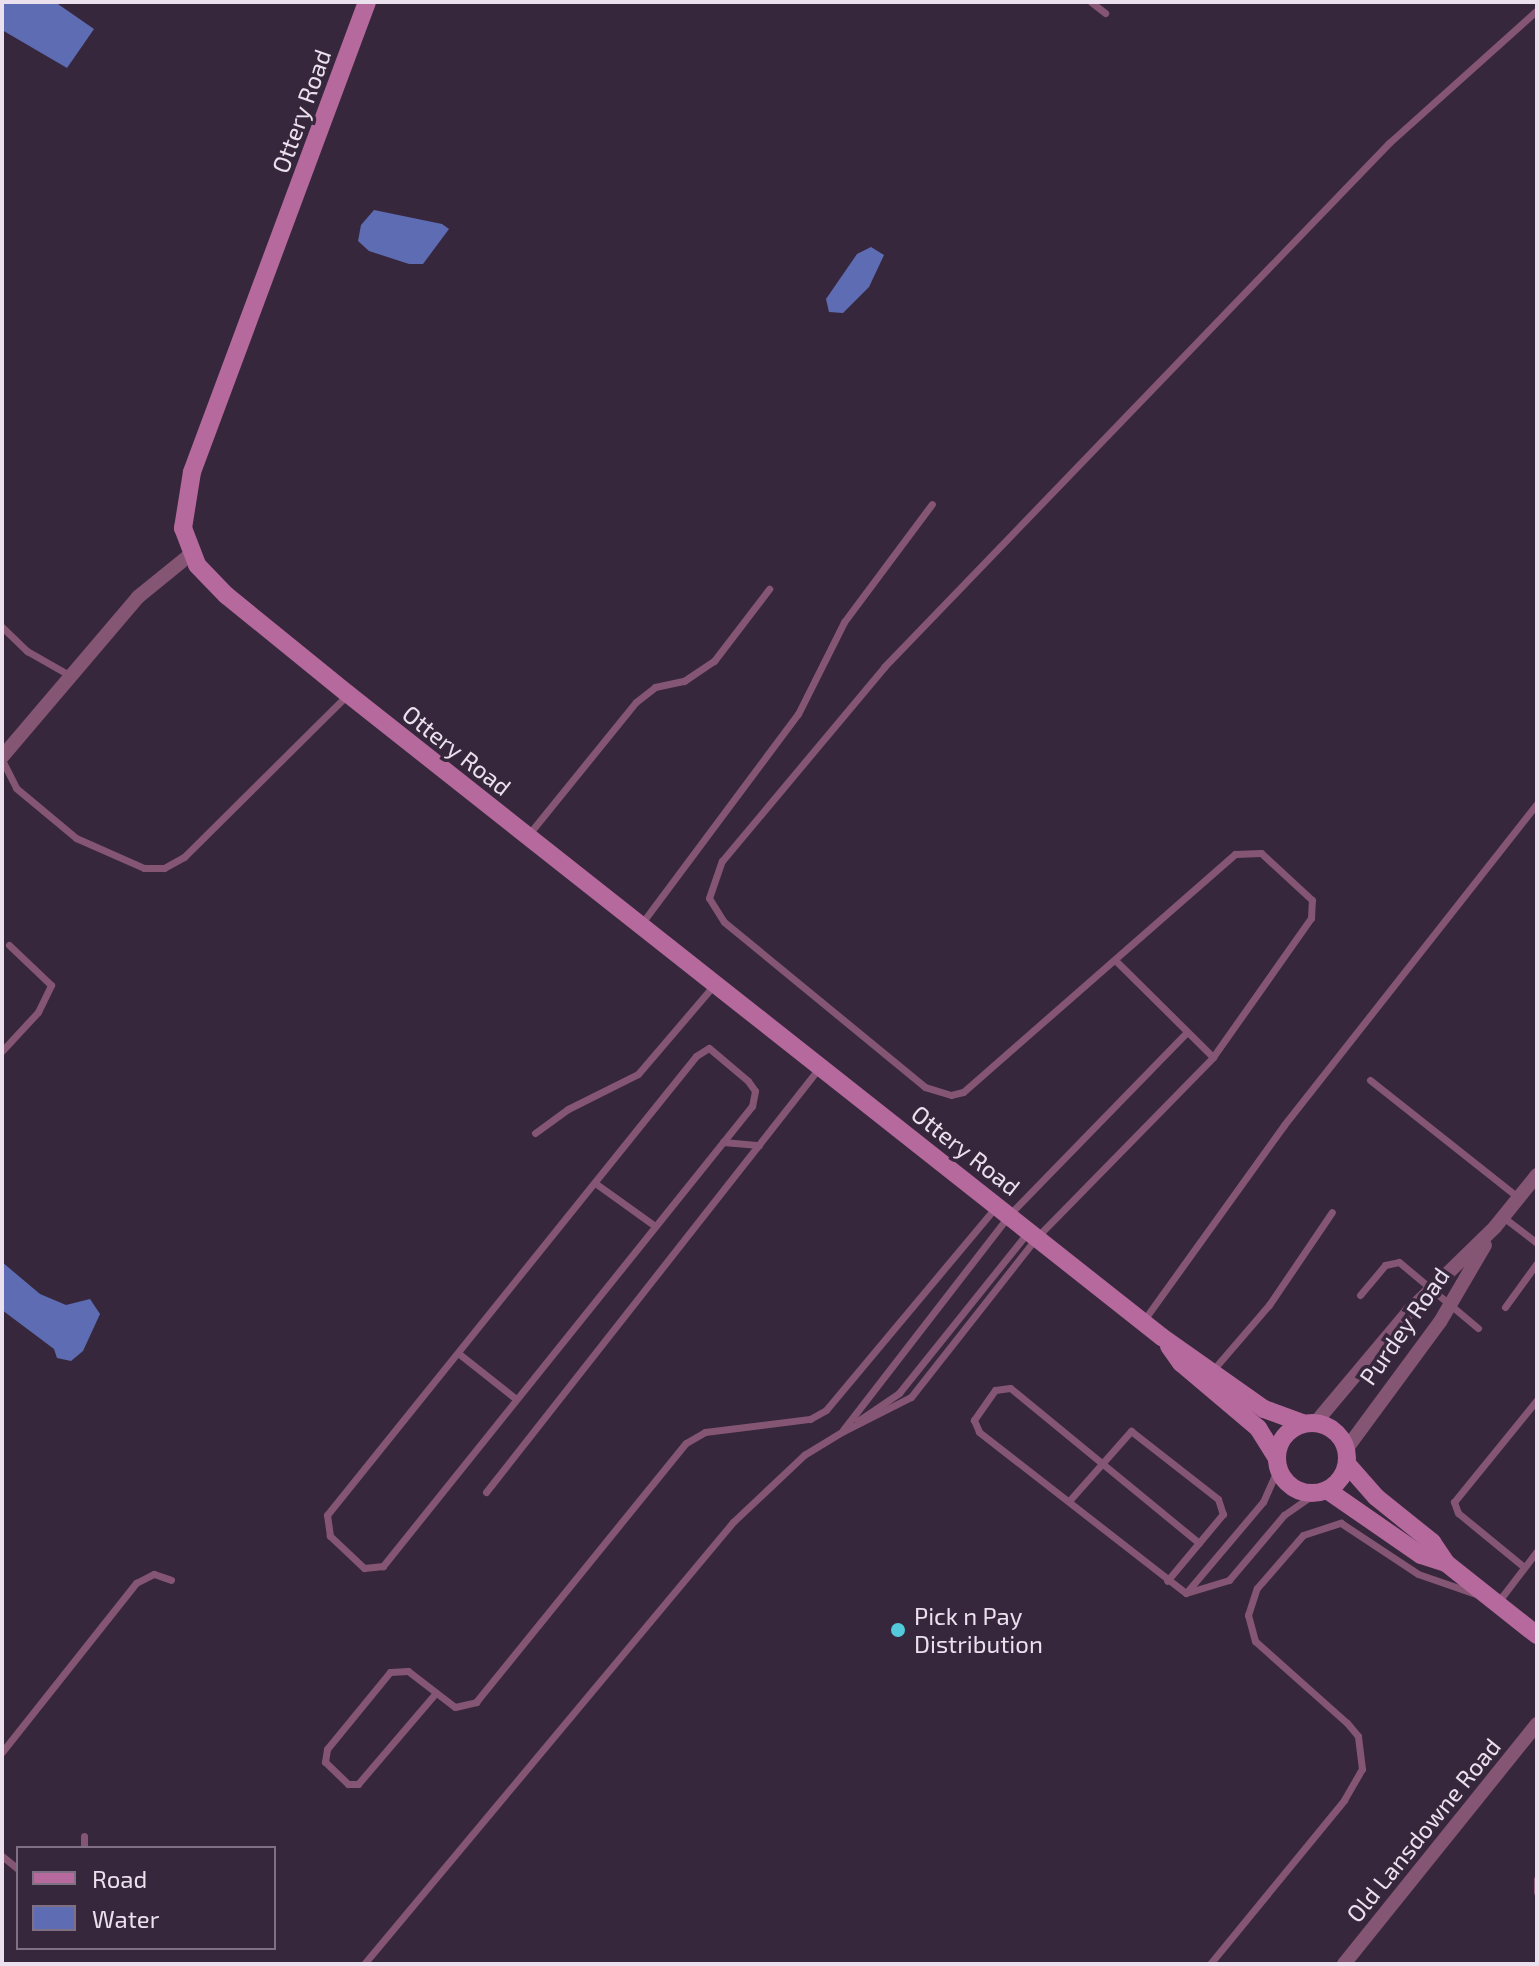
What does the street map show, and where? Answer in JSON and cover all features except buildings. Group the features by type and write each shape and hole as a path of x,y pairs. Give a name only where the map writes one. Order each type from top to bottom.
{"street":[{"name":"Ottery Road","path":"367,2 192,472 183,513 191,554 226,595 348,694 1162,1337 1213,1370 1264,1409 1309,1423"},
{"path":"2,759 138,597 191,554"},
{"name":"Purdey Road","path":"1309,1423 1430,1290 1499,1222 1537,1175"},
{"name":"Purdey Road","path":"1347,1456 1449,1307 1499,1222"},
{"name":"Ottery Road","path":"1162,1337 1181,1363 1258,1428 1278,1463"},
{"path":"1446,1563 1421,1555 1321,1492 1293,1487 1278,1463 1283,1437 1309,1423 1330,1426 1376,1497 1432,1542 1446,1563 1537,1635"},
{"path":"1321,1492 1347,1456"},
{"name":"Old Lansdowne Road","path":"1349,1962 1537,1724"}],"lane":[{"path":"1091,2 1105,13"},
{"path":"364,1964 733,1522 804,1455 899,1393 1033,1234 1213,1057 1311,918 1307,892 1261,853 1235,854 963,1092 938,1094 724,922 709,898 711,883 722,861 884,667 1389,143 1537,10"},
{"path":"641,925 798,714 835,635 932,504"},
{"path":"527,836 636,702 655,687 697,675 714,661 769,589"},
{"path":"2,627 27,651 73,677"},
{"path":"2,759 16,788 76,838 144,868 164,868 184,857 348,694"},
{"path":"1143,1321 1284,1125 1537,803"},
{"path":"2,1051 38,1012 51,985 9,945"},
{"path":"1116,961 1213,1057"},
{"path":"535,1133 568,1109 638,1074 715,983"},
{"path":"434,1695 358,1784 348,1784 325,1762 327,1749 390,1672 408,1671 434,1695 455,1707 476,1702 695,1436 810,1419 826,1410 1003,1210 1187,1032"},
{"path":"709,1048 738,1069 755,1091 752,1106 383,1566 364,1568 330,1536 327,1515 595,1183 696,1056 709,1048"},
{"path":"486,1492 821,1066"},
{"path":"1370,1080 1519,1198"},
{"path":"723,1142 759,1145"},
{"path":"595,1183 655,1226"},
{"path":"842,1432 1003,1210"},
{"path":"1213,1370 1269,1305 1332,1212"},
{"path":"1499,1222 1537,1243"},
{"path":"1360,1295 1392,1261 1405,1266 1449,1307 1478,1328"},
{"path":"1505,1307 1537,1263"},
{"path":"458,1353 516,1399"},
{"path":"1199,1543 1010,1388 995,1390 974,1420 976,1429 1186,1593 1229,1580 1284,1515 1321,1492"},
{"path":"1524,1567 1458,1513 1454,1502 1537,1400"},
{"path":"1069,1501 1126,1432 1135,1431 1207,1489 1224,1509 1167,1581"},
{"path":"1186,1593 1263,1502 1278,1463"},
{"path":"1210,1964 1344,1800 1362,1769 1358,1736 1255,1641 1248,1615 1257,1588 1303,1535 1341,1523 1427,1579 1491,1600 1537,1551"},
{"path":"2,1752 136,1583 154,1574 171,1580"},
{"path":"84,1836 84,1846"},
{"path":"1537,1879 1537,1892"}],"water":[{"path":"2,2 55,2 94,29 67,68 2,30"},
{"path":"374,210 442,224 449,229 423,264 409,264 369,251 358,241 361,225"},
{"path":"871,247 884,255 869,287 843,313 829,312 826,299 857,254"},
{"path":"2,1262 40,1294 66,1305 90,1299 100,1314 83,1351 71,1361 57,1358 54,1349 2,1310"}],"place":[{"name":"Pick n Pay Distribution","path":"898,1630"}]}
